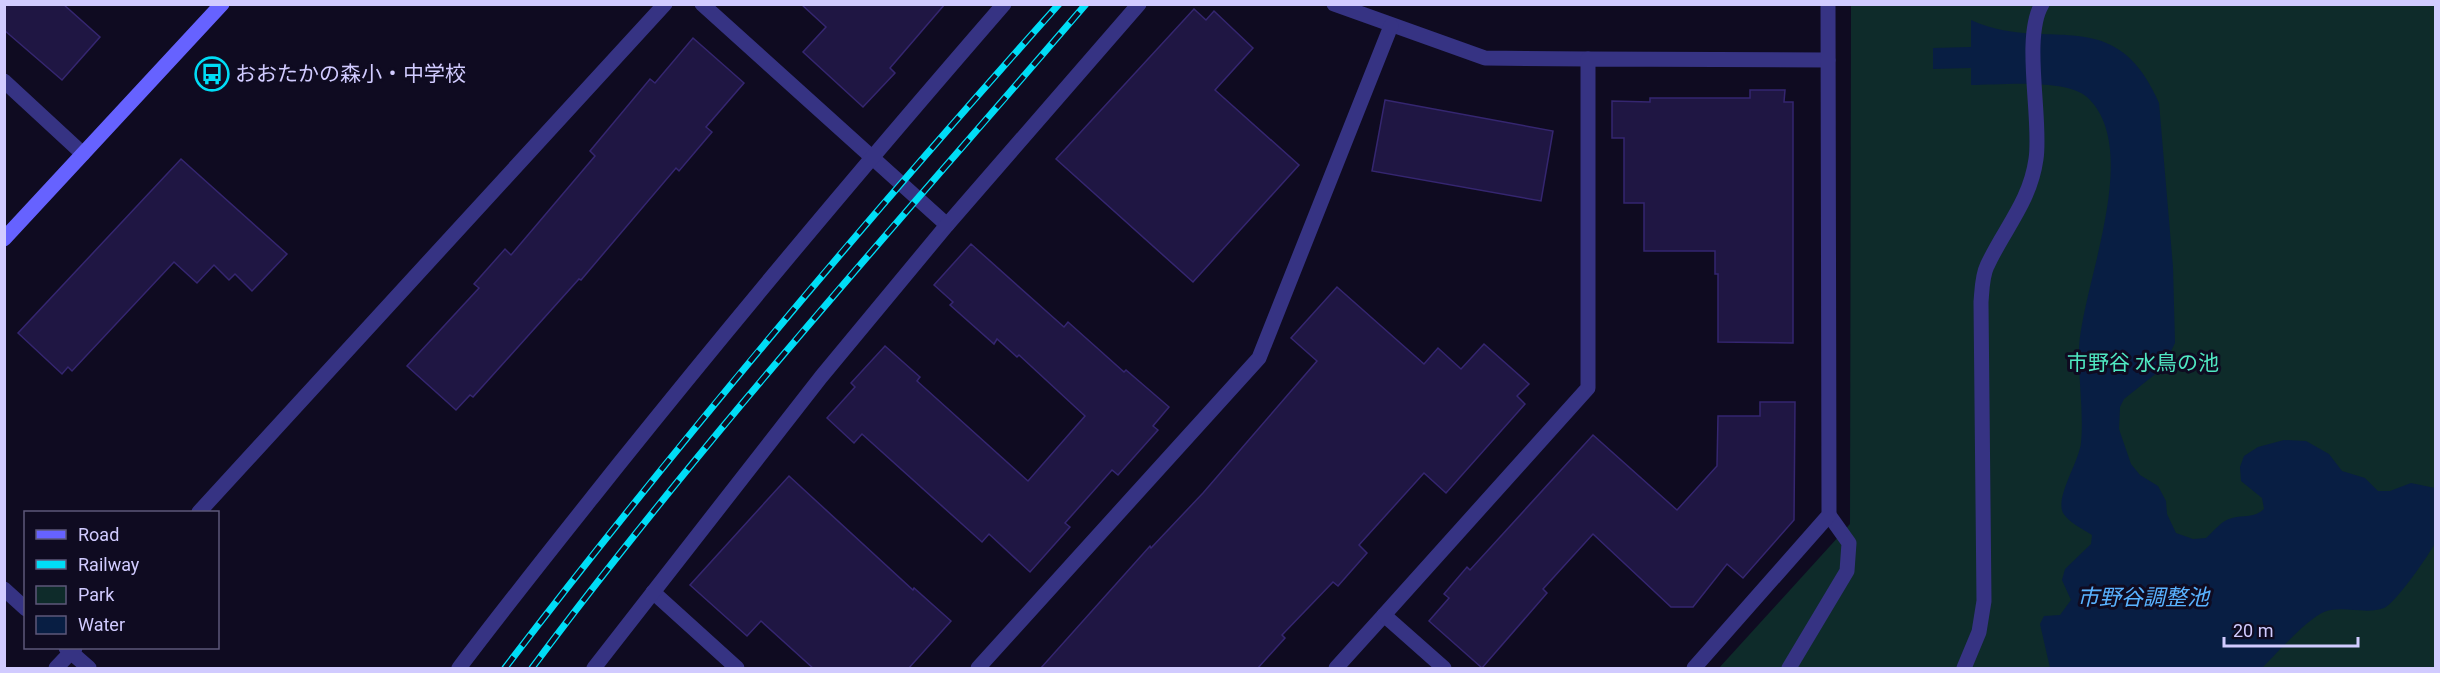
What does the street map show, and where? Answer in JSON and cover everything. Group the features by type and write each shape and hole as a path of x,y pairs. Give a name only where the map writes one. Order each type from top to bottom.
{"street":[{"path":"4,239 222,4"},
{"path":"201,511 665,4"},
{"path":"702,4 947,225"},
{"path":"459,669 504,608 694,370 872,156 1004,4"},
{"path":"594,669 822,377 947,225 1139,4"},
{"path":"1335,4 1485,58 1828,60"},
{"path":"1789,669 1847,571 1849,543 1829,515 1828,4"},
{"path":"1964,669 1979,632 1984,601 1981,302 1985,268 2025,200 2037,158 2034,32 2038,10 2042,4"},
{"path":"978,669 1259,358 1391,26"},
{"path":"1336,669 1588,388 1588,59"},
{"path":"4,81 83,154"},
{"path":"1694,669 1829,515"},
{"path":"4,589 24,607"},
{"path":"653,592 737,669"},
{"path":"1384,615 1443,669"},
{"path":"56,669 71,649 89,669"}],"green space":[{"name":"市野谷 水鳥の池","path":"1851,5 2435,5 2435,668 1719,668 1850,524"}],"water":[{"name":"市野谷調整池","path":"1971,20 1999,29 2077,36 2100,41 2121,52 2141,71 2159,103 2173,267 2175,343 2163,368 2124,399 2120,407 2119,429 2131,464 2140,475 2158,486 2166,501 2167,514 2176,533 2193,539 2206,538 2228,519 2261,512 2264,509 2262,498 2241,481 2240,467 2244,456 2258,447 2284,440 2306,441 2329,454 2342,471 2365,478 2378,491 2390,491 2411,483 2435,488 2435,543 2389,605 2369,611 2339,609 2324,612 2301,629 2262,668 2050,668 2040,624 2044,616 2060,615 2071,600 2062,580 2065,569 2091,544 2092,535 2069,520 2061,506 2081,443 2079,348 2106,217 2110,182 2110,149 2103,120 2087,97 2077,91 2064,87 2032,84 1971,85 1971,68 1933,69 1933,48 1971,47"}],"building":[{"path":"4,4 63,4 100,37 62,80 4,30"},
{"path":"801,4 945,4 890,68 895,73 863,107 803,52 826,27"},
{"path":"1194,9 1206,20 1214,11 1253,48 1215,90 1299,165 1193,282 1056,159"},
{"path":"693,38 744,83 706,127 712,132 679,171 676,168 581,280 579,279 473,397 470,395 456,410 407,366 479,288 474,284 505,249 511,255 595,156 590,151 650,79 655,83"},
{"path":"1750,90 1785,90 1784,102 1793,102 1793,343 1718,342 1718,274 1715,274 1715,251 1644,251 1644,203 1624,203 1624,138 1612,138 1612,101 1650,102 1650,98 1750,98"},
{"path":"1385,100 1553,131 1541,201 1372,171"},
{"path":"181,159 287,254 252,291 235,274 229,280 214,265 197,283 174,262 72,371 68,367 62,374 18,333"},
{"path":"971,244 1064,327 1068,322 1124,372 1126,370 1169,407 1153,426 1158,430 1118,475 1112,470 1065,523 1070,527 1030,572 989,534 982,542 862,434 854,443 827,418 855,387 851,383 885,346 920,377 917,381 1028,481 1085,416 1019,355 1017,357 997,339 994,344 950,305 953,302 934,285"},
{"path":"1337,287 1424,364 1438,348 1461,369 1484,344 1529,384 1517,396 1525,404 1446,493 1424,473 1359,545 1367,553 1338,586 1333,582 1282,635 1285,638 1257,669 1040,669 1150,546 1151,548 1203,493 1317,361 1291,338"},
{"path":"1760,402 1795,402 1794,520 1743,578 1727,564 1693,607 1671,607 1593,534 1543,589 1547,593 1482,668 1429,621 1449,598 1444,594 1467,567 1470,570 1593,435 1677,510 1717,466 1718,416 1760,416"},
{"path":"789,476 913,590 914,588 951,621 908,669 814,669 761,621 747,636 690,585"}],"railway":[{"path":"505,668 638,498 845,248 1059,4"},
{"path":"532,668 597,582 733,414 1086,4"}],"place":[{"name":"おおたかの森小・中学校","path":"212,74"}]}
